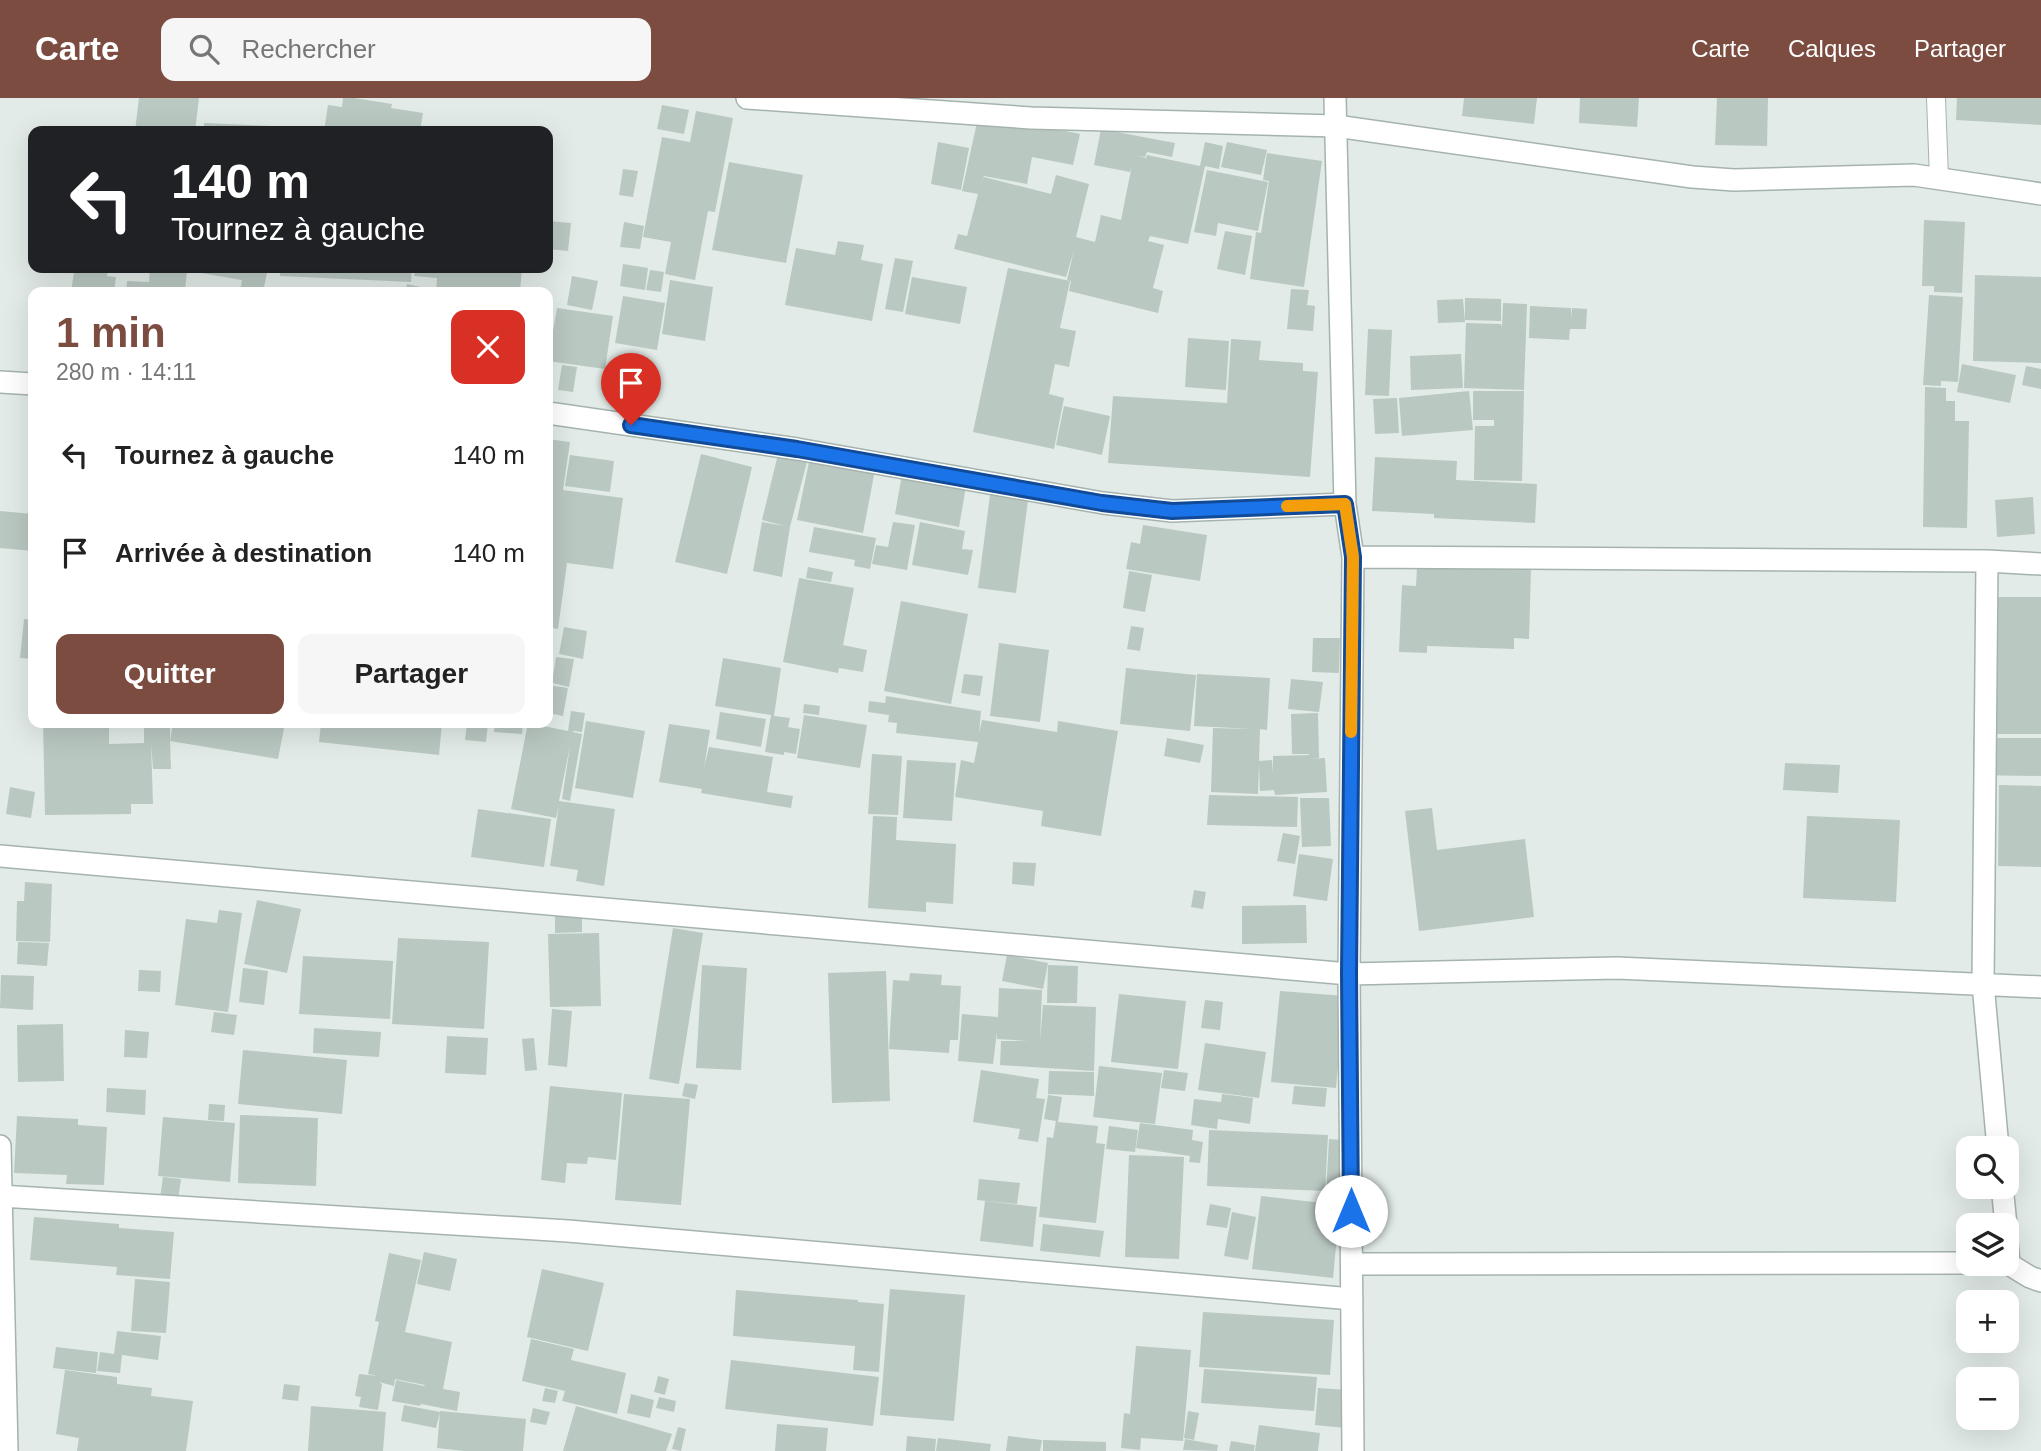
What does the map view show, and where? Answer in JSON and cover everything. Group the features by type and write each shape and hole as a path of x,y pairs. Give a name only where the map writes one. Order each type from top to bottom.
{"street":[{"path":"747,98 1031,118 1336,127 1692,177 1734,180 1914,175 2041,194"},
{"path":"1335,98 1345,504 1353,557 1349,974 1353,1451"},
{"path":"0,382 28,384"},
{"path":"553,414 797,449 1102,503 1172,511 1345,504"},
{"path":"1353,557 1987,561 2041,564"},
{"path":"1987,561 1983,984 1997,1136"},
{"path":"0,856 1349,974 1617,968 2041,987"},
{"path":"0,1146 7,1451"},
{"path":"1,1196 568,1231 1352,1299"},
{"path":"1352,1264 1956,1263"},
{"path":"2019,1266 2030,1277 2041,1281"}],"lane":[{"path":"1936,98 1939,178"}],"building":[{"path":"139,98 199,98 196,126 136,126"},
{"path":"343,98 354,98 392,104 391,108 423,113 421,126 325,126 328,105 342,107"},
{"path":"1464,98 1537,98 1534,124 1462,116"},
{"path":"1580,98 1639,98 1637,127 1579,123"},
{"path":"1717,98 1768,98 1767,146 1715,145"},
{"path":"1957,98 2041,98 2041,125 1956,120"},
{"path":"662,105 689,110 684,134 657,129"},
{"path":"696,111 733,118 715,212 708,211 695,280 665,274 671,242 643,237 662,137 690,142"},
{"path":"979,113 1080,134 1073,165 1032,157 1027,184 984,176 981,186 984,177 1051,194 1056,175 1089,184 1076,237 1095,242 1101,215 1121,220 1132,165 1130,172 1094,165 1101,129 1175,143 1172,157 1147,152 1145,157 1137,156 1146,158 1147,155 1200,166 1205,142 1223,146 1219,169 1205,166 1188,244 1150,236 1148,241 1164,245 1153,288 1163,291 1158,313 1069,291 1071,281 1067,280 1074,250 1066,277 954,249 958,234 967,236 978,194 962,191"},
{"path":"204,123 271,126 204,126"},
{"path":"938,142 969,148 961,190 931,184"},
{"path":"1227,142 1267,150 1261,175 1221,167"},
{"path":"1267,153 1322,161 1304,287 1250,279 1256,232 1261,233 1269,181 1263,180"},
{"path":"729,162 803,175 786,263 712,250"},
{"path":"623,169 638,171 633,197 619,195"},
{"path":"1207,170 1268,182 1258,231 1218,223 1216,236 1194,232"},
{"path":"1924,220 1965,222 1962,293 1934,292 1934,286 1922,286"},
{"path":"553,221 571,223 568,251 553,250"},
{"path":"624,222 644,226 640,249 620,247"},
{"path":"1225,231 1252,236 1245,275 1217,269"},
{"path":"838,241 864,245 861,260 883,264 872,321 785,305 796,248 835,255"},
{"path":"895,258 913,261 903,312 885,309"},
{"path":"623,264 648,268 645,290 620,286"},
{"path":"1008,268 1070,281 1060,328 1076,331 1069,367 1055,364 1049,394 1064,398 1054,449 973,432"},
{"path":"650,270 664,272 661,292 646,290"},
{"path":"74,273 108,273 107,276 116,277 115,287 72,287"},
{"path":"150,273 187,273 185,287 126,287 127,281 149,282"},
{"path":"201,273 267,273 264,287 241,287 242,280"},
{"path":"280,273 412,273 411,282 280,276"},
{"path":"414,273 522,273 520,287 436,287 437,278 414,276"},
{"path":"1975,275 2041,277 2041,363 1973,361"},
{"path":"572,276 598,281 592,310 567,305"},
{"path":"912,277 967,287 960,324 905,314"},
{"path":"670,280 713,287 705,341 662,334"},
{"path":"1291,289 1309,290 1307,305 1315,306 1313,331 1287,329"},
{"path":"1929,295 1963,297 1958,382 1941,381 1941,386 1923,385"},
{"path":"623,296 665,303 657,350 615,343"},
{"path":"1465,298 1501,299 1501,321 1465,320"},
{"path":"1463,299 1465,322 1438,323 1437,300"},
{"path":"1503,303 1527,304 1524,390 1464,388 1466,323 1501,324 1502,327"},
{"path":"1530,306 1571,308 1572,319 1572,308 1587,309 1586,329 1570,329 1569,340 1529,338"},
{"path":"557,308 613,316 605,369 553,362 553,332"},
{"path":"1368,329 1392,330 1389,396 1365,395"},
{"path":"1188,338 1229,341 1226,390 1185,387"},
{"path":"1231,339 1261,341 1259,360 1303,363 1303,371 1318,372 1310,477 1108,463 1113,396 1227,403"},
{"path":"1461,354 1463,388 1411,390 1410,356"},
{"path":"1962,364 2016,375 2010,403 1957,392"},
{"path":"562,365 577,367 573,392 558,390"},
{"path":"2026,366 2041,369 2041,389 2022,385"},
{"path":"1925,387 1946,388 1946,401 1955,401 1955,421 1969,421 1967,528 1923,527"},
{"path":"1469,391 1473,430 1402,436 1399,398"},
{"path":"1473,391 1524,391 1522,481 1474,480 1475,426 1494,426 1494,420 1473,420"},
{"path":"1397,398 1399,433 1375,434 1373,399"},
{"path":"1064,406 1110,416 1102,455 1056,445"},
{"path":"553,440 570,442 563,490 623,498 613,569 567,563 558,629 553,628"},
{"path":"780,446 809,454 790,527 782,577 753,571 762,522 785,526 762,520"},
{"path":"701,454 752,467 727,574 675,562"},
{"path":"570,455 614,461 610,492 565,486"},
{"path":"810,457 875,470 863,533 797,520"},
{"path":"1375,457 1457,461 1456,480 1537,484 1535,523 1434,518 1434,514 1372,511"},
{"path":"903,469 967,481 959,527 895,514"},
{"path":"991,487 1029,492 1016,593 978,588"},
{"path":"2033,497 2035,534 1997,537 1995,500"},
{"path":"0,511 28,514 28,551 0,548"},
{"path":"893,522 915,525 907,570 872,564 876,545 888,547"},
{"path":"920,522 965,531 962,549 973,550 968,575 912,565"},
{"path":"1143,525 1207,535 1200,581 1126,569 1131,542 1140,544"},
{"path":"814,527 876,538 870,569 854,566 855,560 809,552"},
{"path":"808,567 833,572 831,582 806,578"},
{"path":"1417,567 1531,570 1529,639 1514,638 1514,649 1427,646 1427,653 1399,652 1402,585 1416,586"},
{"path":"1129,571 1152,575 1145,612 1123,608"},
{"path":"799,578 854,588 843,645 867,650 863,672 839,668 838,673 783,662"},
{"path":"1987,597 2041,597 2041,734 1986,734"},
{"path":"901,601 968,614 951,704 884,691"},
{"path":"24,619 28,619 28,659 20,658"},
{"path":"1131,626 1144,628 1140,651 1127,649"},
{"path":"564,627 587,631 583,659 559,654"},
{"path":"1313,638 1340,638 1339,673 1312,672"},
{"path":"999,643 1049,650 1040,722 990,716"},
{"path":"556,657 574,659 569,687 553,683"},
{"path":"723,658 781,668 774,716 790,718 788,727 800,729 796,754 765,752 771,715 715,706"},
{"path":"1126,668 1196,675 1190,731 1120,724"},
{"path":"964,674 983,676 980,696 961,693"},
{"path":"1197,674 1270,678 1267,730 1260,729 1259,761 1272,760 1273,773 1273,756 1309,755 1292,754 1291,714 1318,713 1319,758 1309,759 1325,758 1327,792 1275,795 1274,790 1260,791 1259,765 1258,794 1211,792 1213,728 1253,729 1194,726"},
{"path":"1291,679 1323,682 1319,712 1288,709"},
{"path":"553,686 568,688 563,716 553,714"},
{"path":"886,696 981,711 979,733 982,720 1057,732 1058,721 1118,731 1101,836 1041,826 1043,811 955,797 961,760 974,763 978,742 896,733 897,723 888,722 889,715 868,712 869,701 885,703"},
{"path":"804,704 820,706 819,715 803,713"},
{"path":"571,711 585,713 582,732 573,731 582,734 570,801 562,799 570,746 559,801 615,809 604,886 576,881 578,870 550,866 559,805 556,818 511,809 527,728 568,731"},
{"path":"720,712 766,719 761,747 716,739"},
{"path":"804,715 867,725 860,768 797,758"},
{"path":"586,721 645,731 633,798 575,788"},
{"path":"669,724 710,730 704,768 709,747 773,757 767,792 793,796 791,808 701,793 702,789 659,782"},
{"path":"43,728 109,728 109,744 144,743 144,728 170,728 171,769 153,769 151,742 153,804 131,804 131,814 45,815"},
{"path":"172,728 284,728 278,759 170,741"},
{"path":"320,728 442,728 439,755 319,742"},
{"path":"466,728 487,728 486,742 465,740"},
{"path":"494,728 523,728 522,734 494,732"},
{"path":"1167,738 1204,745 1200,763 1164,756"},
{"path":"1973,738 2041,738 2041,776 1973,775"},
{"path":"872,754 902,756 898,815 868,814"},
{"path":"907,760 956,763 952,821 903,818"},
{"path":"1785,763 1840,765 1838,793 1783,790"},
{"path":"1999,785 2041,786 2041,867 1998,866"},
{"path":"10,787 35,792 31,818 6,814"},
{"path":"1209,795 1298,797 1297,827 1207,825"},
{"path":"1300,798 1329,798 1331,846 1302,847"},
{"path":"1432,808 1437,850 1525,839 1534,917 1419,931 1405,811"},
{"path":"478,809 551,819 544,867 471,857"},
{"path":"873,816 897,817 896,840 956,844 953,904 926,902 926,912 868,908"},
{"path":"1807,816 1900,820 1896,902 1803,898"},
{"path":"1283,833 1300,836 1295,864 1277,861"},
{"path":"1299,854 1333,859 1327,901 1293,896"},
{"path":"1013,862 1036,863 1034,886 1012,884"},
{"path":"25,882 52,884 50,942 16,941 17,901 24,901"},
{"path":"1194,890 1206,892 1203,909 1191,907"},
{"path":"257,900 301,909 287,973 244,964"},
{"path":"1306,905 1307,943 1242,944 1242,906"},
{"path":"219,910 242,913 228,1012 175,1005 186,919 217,923"},
{"path":"582,914 582,932 555,933 555,915"},
{"path":"673,928 703,933 679,1084 649,1079"},
{"path":"599,933 601,1006 550,1007 548,934"},
{"path":"398,938 489,942 484,1029 392,1024"},
{"path":"18,942 49,943 47,966 17,964"},
{"path":"1007,955 1048,963 1043,989 1002,981"},
{"path":"303,956 393,961 390,1019 299,1014"},
{"path":"702,965 747,968 741,1070 696,1068"},
{"path":"1048,965 1078,966 1077,1003 1047,1003"},
{"path":"243,968 268,971 264,1005 239,1002"},
{"path":"139,970 161,971 160,992 138,991"},
{"path":"886,971 890,1101 832,1103 828,973"},
{"path":"910,973 942,975 941,985 961,986 958,1040 950,1040 949,1053 889,1049 893,980 909,981"},
{"path":"1,975 34,976 33,1010 0,1008"},
{"path":"999,988 1042,990 1040,1042 1043,1005 1096,1007 1094,1071 1000,1065 1001,1041 1028,1041 997,1039 997,1032 993,1064 958,1061 962,1014 998,1017"},
{"path":"1280,991 1345,996 1336,1088 1271,1082"},
{"path":"1119,994 1186,1001 1178,1069 1111,1062"},
{"path":"1205,1000 1223,1002 1220,1030 1201,1028"},
{"path":"552,1009 572,1011 567,1067 548,1065"},
{"path":"214,1012 237,1015 234,1035 211,1032"},
{"path":"63,1024 64,1081 18,1082 17,1025"},
{"path":"314,1028 381,1032 379,1057 313,1053"},
{"path":"125,1030 149,1032 147,1058 124,1057"},
{"path":"447,1036 488,1038 486,1075 445,1073"},
{"path":"534,1038 537,1070 525,1071 522,1039"},
{"path":"1205,1043 1266,1052 1259,1098 1198,1090"},
{"path":"243,1050 347,1060 342,1114 238,1104"},
{"path":"1099,1066 1162,1073 1155,1124 1093,1117"},
{"path":"981,1070 1039,1079 1036,1098 1045,1099 1038,1142 1018,1139 1020,1129 973,1122"},
{"path":"1164,1070 1188,1073 1185,1091 1161,1088"},
{"path":"1049,1071 1094,1072 1094,1096 1048,1094"},
{"path":"685,1083 698,1085 695,1099 682,1096"},
{"path":"550,1086 622,1093 616,1160 588,1157 587,1164 567,1163 565,1183 541,1180"},
{"path":"1294,1086 1327,1088 1325,1107 1292,1104"},
{"path":"107,1088 146,1090 145,1115 106,1112"},
{"path":"624,1094 690,1099 681,1205 615,1200"},
{"path":"1222,1094 1253,1098 1250,1124 1218,1119 1217,1129 1191,1125 1194,1099 1221,1102"},
{"path":"1048,1095 1062,1097 1058,1122 1098,1126 1096,1143 1105,1144 1096,1223 1039,1217 1047,1137 1053,1138 1056,1121 1044,1119"},
{"path":"209,1104 225,1105 224,1121 208,1120"},
{"path":"240,1115 318,1118 316,1186 238,1183"},
{"path":"17,1116 78,1119 78,1125 107,1127 104,1185 66,1184 67,1175 14,1173"},
{"path":"163,1117 235,1123 230,1182 158,1176"},
{"path":"1140,1123 1193,1130 1192,1140 1203,1142 1200,1163 1189,1162 1190,1156 1136,1148"},
{"path":"1109,1126 1138,1130 1135,1152 1106,1149"},
{"path":"1209,1130 1328,1135 1325,1191 1207,1186"},
{"path":"1329,1139 1353,1141 1350,1196 1326,1194"},
{"path":"1129,1155 1184,1157 1179,1259 1125,1257"},
{"path":"163,1177 181,1179 178,1200 160,1198"},
{"path":"979,1179 1020,1183 1017,1204 977,1200"},
{"path":"1261,1196 1340,1205 1333,1278 1252,1269"},
{"path":"985,1201 1037,1207 1033,1247 980,1241"},
{"path":"1210,1204 1231,1208 1227,1228 1206,1225"},
{"path":"1232,1212 1256,1217 1248,1260 1224,1256"},
{"path":"34,1217 174,1232 170,1279 116,1275 117,1267 30,1260"},
{"path":"1043,1224 1104,1231 1100,1257 1040,1251"},
{"path":"424,1252 457,1259 450,1291 417,1284"},
{"path":"389,1253 421,1260 405,1332 452,1342 443,1389 460,1392 457,1411 392,1401 396,1380 425,1385 395,1379 394,1386 379,1382 382,1384 378,1410 359,1407 361,1397 355,1396 359,1374 378,1376 368,1374 379,1322 375,1321"},
{"path":"542,1269 604,1283 588,1351 527,1337"},
{"path":"135,1279 170,1282 166,1333 131,1331"},
{"path":"890,1289 965,1295 954,1421 880,1415"},
{"path":"736,1290 884,1304 879,1372 853,1370 855,1346 733,1336"},
{"path":"1203,1312 1334,1320 1330,1375 1199,1367"},
{"path":"117,1331 161,1336 158,1360 122,1355 120,1373 97,1371 100,1352 114,1354"},
{"path":"531,1339 574,1349 571,1360 626,1373 617,1414 562,1401 565,1391 522,1381"},
{"path":"1136,1346 1191,1350 1183,1441 1141,1438 1140,1450 1121,1448 1124,1413 1130,1414"},
{"path":"56,1347 98,1352 96,1373 53,1368"},
{"path":"731,1360 879,1377 873,1426 725,1409"},
{"path":"1204,1369 1317,1377 1314,1411 1201,1403"},
{"path":"65,1370 117,1377 117,1384 152,1388 151,1396 193,1401 186,1451 77,1451 79,1438 56,1434"},
{"path":"658,1376 669,1379 665,1395 654,1392"},
{"path":"284,1384 300,1386 298,1401 282,1399"},
{"path":"545,1388 558,1391 555,1403 542,1401"},
{"path":"1318,1388 1348,1390 1345,1428 1315,1425"},
{"path":"631,1394 654,1400 650,1418 627,1413"},
{"path":"659,1397 676,1401 674,1412 656,1408"},
{"path":"404,1405 440,1412 436,1428 401,1421"},
{"path":"311,1406 386,1412 383,1451 308,1451"},
{"path":"576,1406 672,1434 666,1451 563,1451"},
{"path":"533,1408 550,1412 546,1425 530,1422"},
{"path":"440,1411 526,1419 523,1451 437,1448"},
{"path":"1188,1411 1199,1413 1194,1440 1184,1438"},
{"path":"777,1424 828,1428 826,1451 775,1451"},
{"path":"1259,1425 1320,1433 1318,1451 1255,1451"},
{"path":"678,1427 686,1429 681,1451 672,1449"},
{"path":"907,1436 936,1439 935,1451 906,1451"},
{"path":"1008,1436 1042,1440 1040,1451 1006,1451"},
{"path":"938,1438 991,1444 990,1451 936,1451"},
{"path":"1185,1439 1218,1445 1217,1451 1183,1450"},
{"path":"1043,1440 1106,1442 1106,1451 1043,1451"},
{"path":"1231,1441 1255,1445 1254,1451 1229,1451"}],"slow traffic":[{"path":"1287,506 1345,504 1353,557 1351,732"}],"route":[{"path":"631,425 797,449 1102,503 1172,511 1345,504 1353,557 1349,974 1351,1211"}]}
